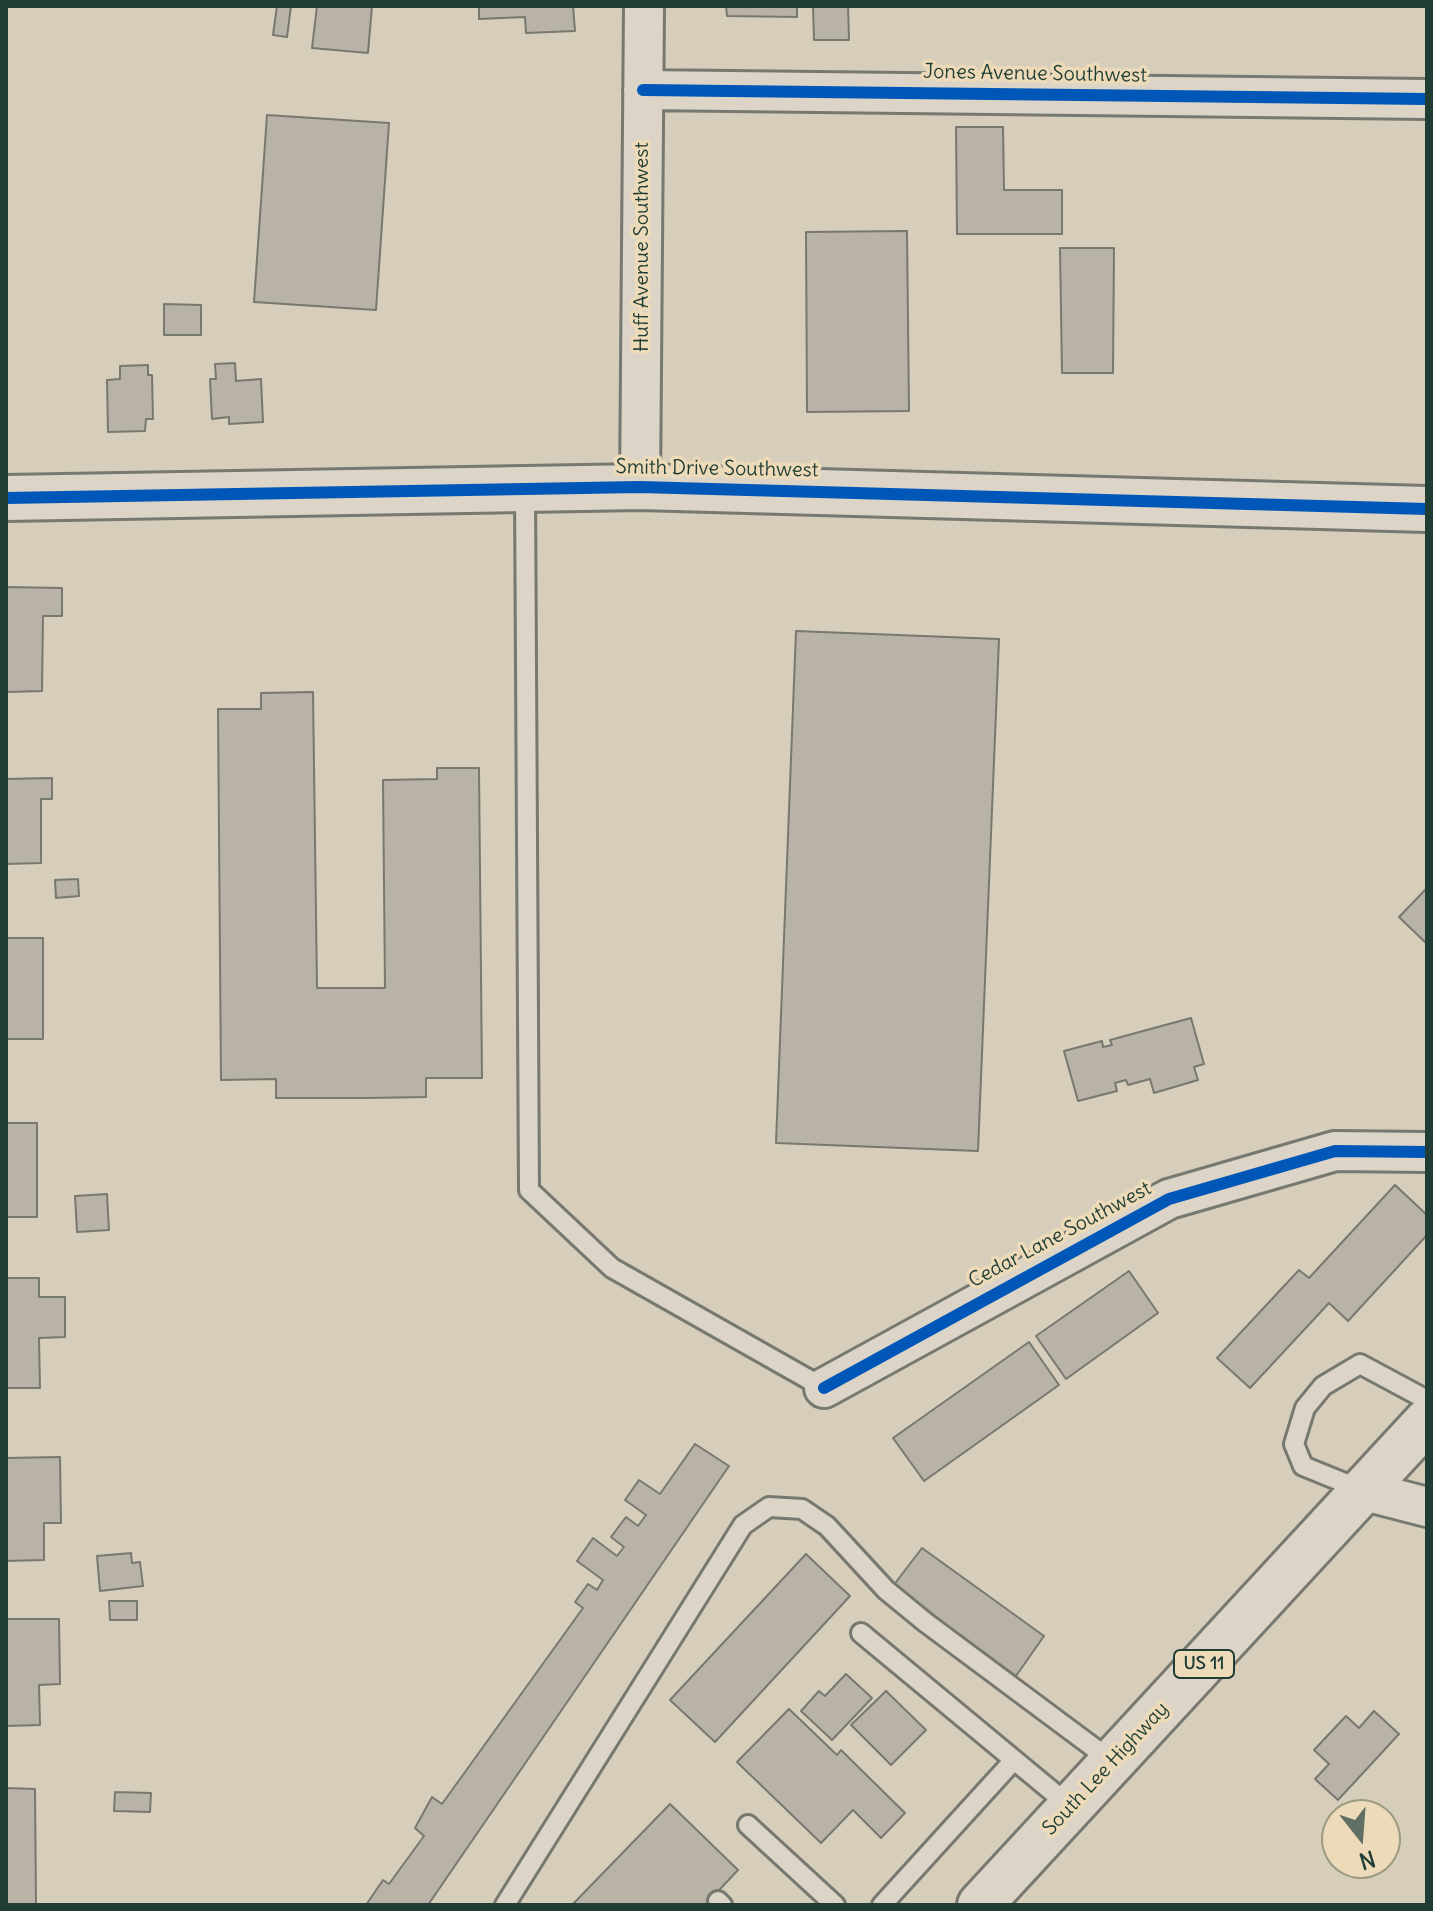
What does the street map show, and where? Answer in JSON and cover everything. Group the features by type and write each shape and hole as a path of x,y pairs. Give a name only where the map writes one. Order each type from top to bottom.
{"street":[{"name":"Huff Avenue Southwest","path":"640,487 644,6"},
{"name":"Jones Avenue Southwest","path":"643,90 1427,99"},
{"name":"Smith Drive Southwest","path":"6,498 640,487 1007,494 1427,509"},
{"name":"Cedar Lane Southwest","path":"824,1388 1169,1199 1335,1151 1427,1152"},
{"name":"South Lee Highway","path":"980,1905 1427,1421"},
{"path":"1365,1491 1427,1507"}],"lane":[{"path":"525,489 529,1190 612,1268 824,1388"},
{"path":"1365,1491 1303,1466 1294,1444 1305,1408 1323,1386 1360,1364 1427,1400"},
{"path":"505,1905 743,1525 769,1507 802,1509 827,1526 886,1590 1113,1762"},
{"path":"861,1633 1071,1807"},
{"path":"882,1905 1014,1760"},
{"path":"748,1825 835,1905"}],"building":[{"path":"277,6 291,6 287,37 273,35"},
{"path":"317,6 372,6 368,53 312,48"},
{"path":"479,6 573,6 575,31 526,33 525,17 479,19"},
{"path":"726,6 797,6 797,17 727,16"},
{"path":"813,6 848,6 849,40 814,40"},
{"path":"267,115 389,123 376,310 254,302"},
{"path":"956,127 1003,127 1004,190 1062,190 1062,234 957,234"},
{"path":"907,231 909,411 807,412 806,232"},
{"path":"1060,248 1114,248 1113,373 1062,373"},
{"path":"164,304 201,305 201,335 164,335"},
{"path":"235,363 236,381 261,379 263,422 229,424 229,417 212,419 210,379 216,379 215,364"},
{"path":"148,365 148,375 152,375 153,419 146,419 145,431 108,432 107,380 120,379 120,366"},
{"path":"6,587 62,588 62,616 43,616 42,691 6,692"},
{"path":"796,631 999,639 978,1151 776,1143"},
{"path":"313,692 317,988 385,988 383,780 437,779 437,768 479,768 482,1078 426,1078 426,1097 367,1098 276,1098 276,1079 221,1080 218,709 261,709 261,693"},
{"path":"52,778 52,799 41,799 41,863 6,864 6,779"},
{"path":"78,879 79,896 56,898 55,880"},
{"path":"1427,888 1427,944 1399,917"},
{"path":"6,938 43,938 43,1039 6,1039"},
{"path":"1191,1018 1204,1064 1194,1067 1198,1080 1154,1093 1150,1079 1128,1085 1126,1080 1115,1083 1117,1091 1078,1101 1064,1051 1102,1041 1103,1047 1112,1045 1110,1040"},
{"path":"6,1123 37,1123 37,1217 6,1217"},
{"path":"1395,1185 1427,1215 1427,1235 1348,1321 1329,1303 1250,1388 1217,1358 1299,1270 1309,1278"},
{"path":"107,1194 109,1230 77,1232 75,1196"},
{"path":"1129,1271 1158,1313 1066,1379 1036,1336"},
{"path":"6,1278 39,1278 39,1297 65,1297 65,1337 39,1338 40,1388 6,1388"},
{"path":"1029,1342 1059,1385 924,1481 893,1438"},
{"path":"695,1444 729,1466 428,1905 366,1905 383,1880 389,1884 424,1836 415,1828 432,1797 442,1804 583,1608 575,1602 588,1584 597,1590 603,1580 577,1561 593,1538 617,1556 624,1547 611,1537 626,1517 638,1526 646,1515 625,1500 639,1480 660,1494"},
{"path":"60,1457 61,1523 44,1523 44,1560 6,1561 6,1458"},
{"path":"922,1548 1044,1636 1016,1676 893,1586"},
{"path":"131,1553 132,1563 140,1562 143,1586 100,1591 97,1556"},
{"path":"806,1554 850,1596 715,1742 670,1700"},
{"path":"109,1601 137,1601 137,1620 110,1620"},
{"path":"6,1619 59,1619 60,1684 39,1685 40,1725 6,1726"},
{"path":"846,1674 872,1698 832,1740 801,1711 819,1691 825,1696"},
{"path":"886,1691 926,1730 891,1765 851,1725"},
{"path":"789,1709 837,1755 841,1750 905,1813 881,1838 853,1810 821,1843 737,1762"},
{"path":"1374,1711 1399,1734 1337,1799 1315,1779 1329,1764 1314,1750 1346,1716 1359,1728"},
{"path":"6,1788 35,1789 36,1905 6,1905"},
{"path":"115,1792 151,1793 150,1812 114,1811"},
{"path":"670,1804 738,1870 705,1905 572,1905"}],"cycle path":[{"path":"643,90 1427,99"},
{"path":"6,498 640,487 1427,509"},
{"path":"824,1388 1169,1199 1335,1151 1427,1152"}]}
